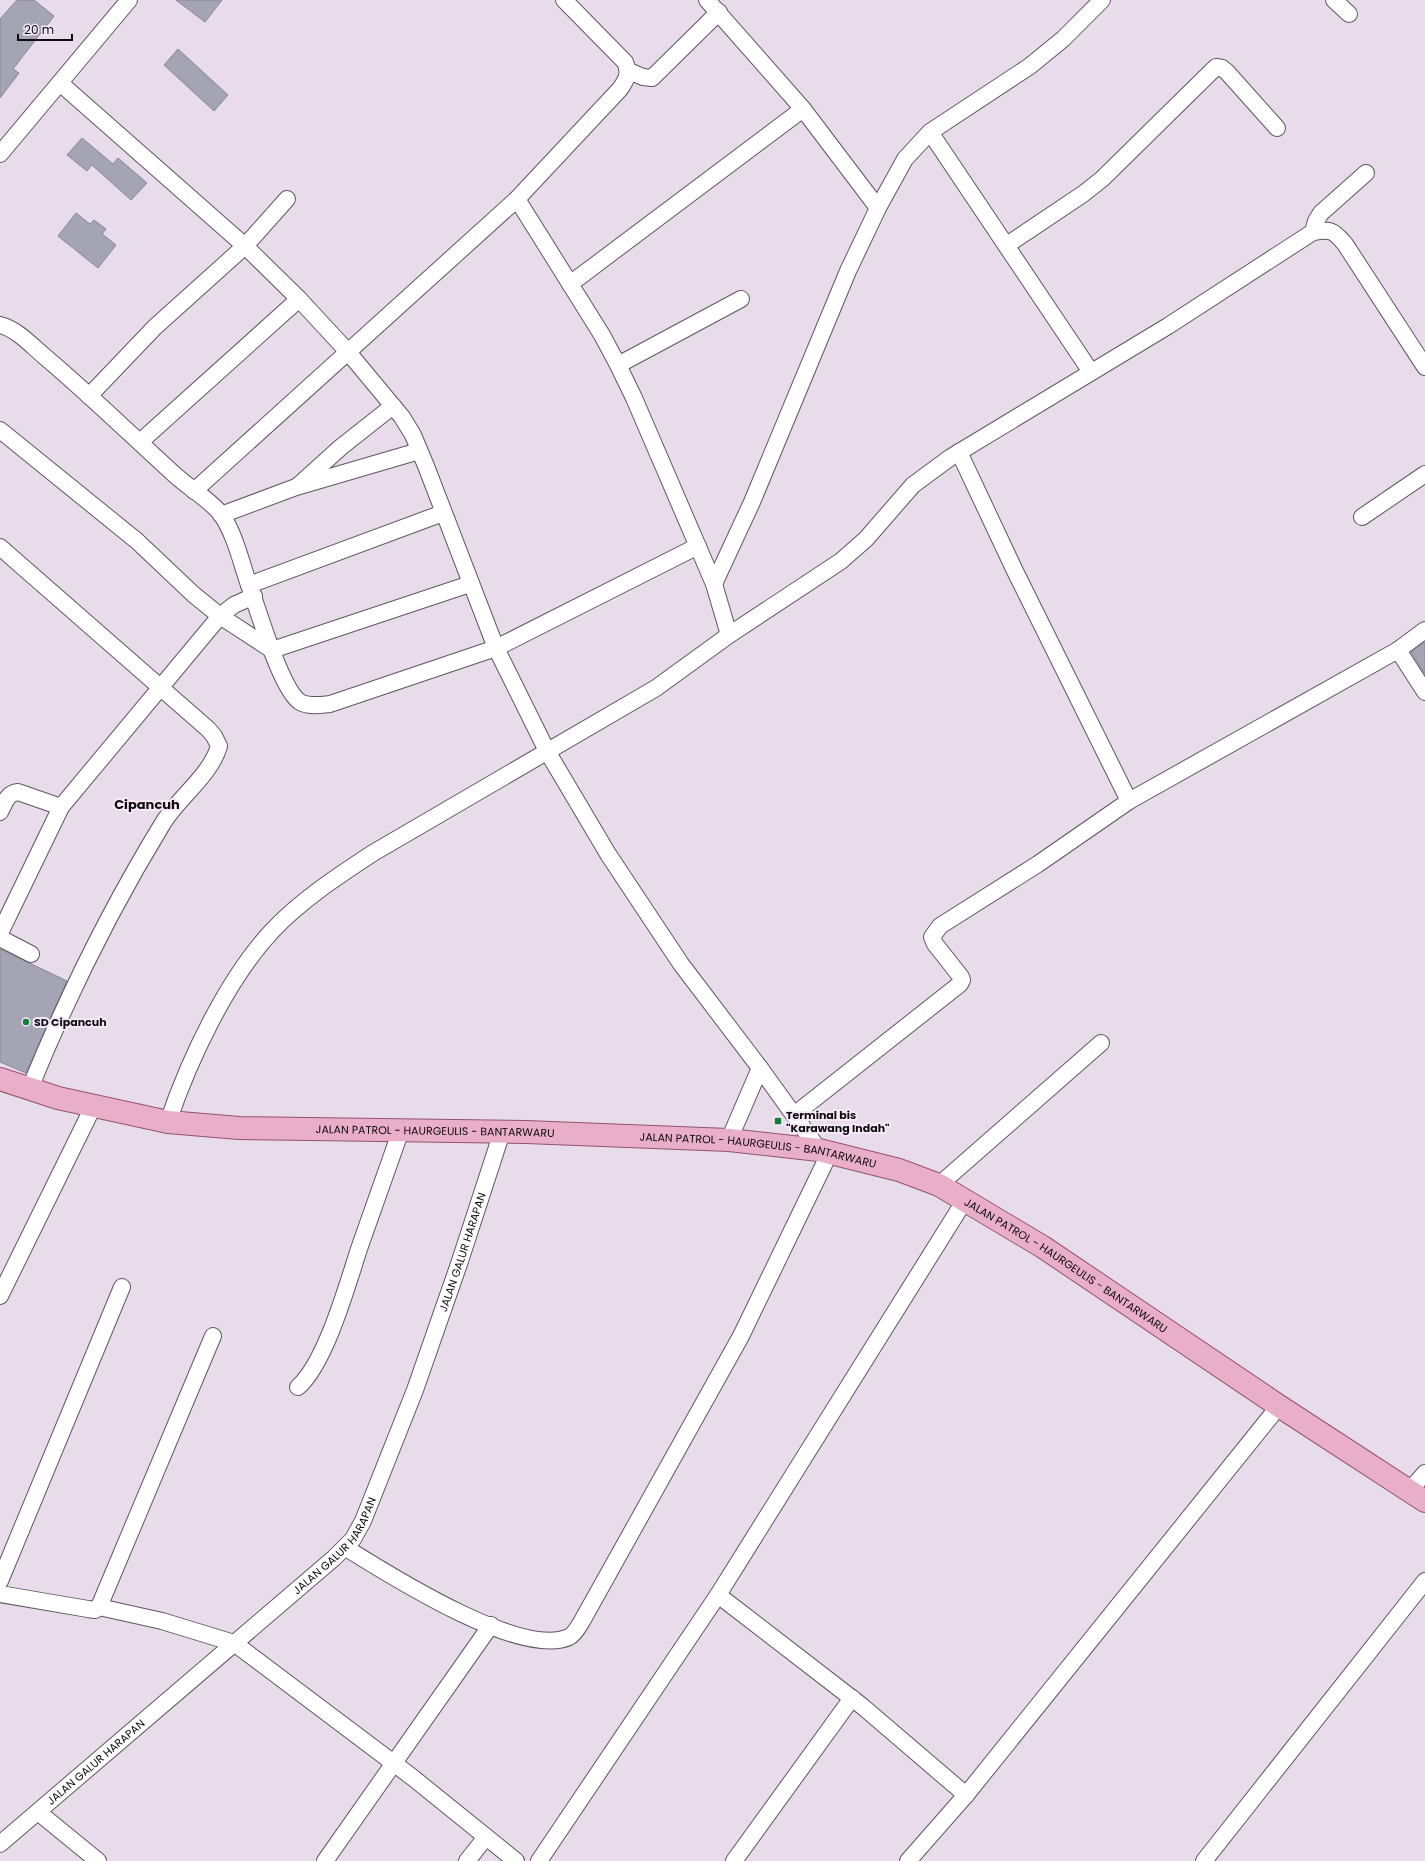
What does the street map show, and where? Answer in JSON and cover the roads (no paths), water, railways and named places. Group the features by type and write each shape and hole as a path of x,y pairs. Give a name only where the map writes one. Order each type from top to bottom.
{"main road":[{"name":"JALAN PATROL - HAURGEULIS - BANTARWARU","path":"0,1079 93,1107 168,1122 239,1128 502,1132 729,1140 825,1151 899,1170 939,1185 1043,1246 1279,1406 1417,1496"}],"street":[{"path":"0,154 129,0"},
{"path":"194,491 517,199 620,89 626,80 629,71 625,62 564,0"},
{"path":"707,0 803,109 878,208"},
{"path":"714,584 752,502 848,272 878,208 905,159 930,132 1030,66 1063,39 1102,0"},
{"path":"1334,0 1349,14"},
{"path":"629,71 643,77 652,78 719,12"},
{"path":"1007,245 1083,194 1102,179 1216,67 1222,68 1227,72 1277,128"},
{"path":"60,83 245,246 299,299 348,352 392,406 413,435 496,648 547,751 608,854 681,964 794,1115 825,1151 741,1336 576,1630 569,1637 550,1641 527,1639 491,1625 418,1592 346,1548"},
{"path":"570,284 803,109"},
{"path":"930,132 1091,372"},
{"path":"1313,232 1316,221 1321,213 1366,172"},
{"path":"88,396 155,328 245,246 287,199"},
{"path":"517,199 602,334 618,365 714,584 729,635"},
{"path":"168,1122 179,1089 205,1034 244,968 273,931 337,877 373,853 640,698 729,635 841,561 866,539 913,485 959,452 1168,326 1313,232 1329,229 1336,233 1345,244 1425,367"},
{"path":"140,442 299,299"},
{"path":"618,365 741,299"},
{"path":"0,325 9,329 25,340 221,515 234,540 272,650 290,692 300,702 312,706 330,704 496,648 698,546"},
{"path":"296,487 341,447 392,406"},
{"path":"0,430 137,541 193,594 220,616 272,650"},
{"path":"221,515 296,487 419,451"},
{"path":"959,452 1014,569 1129,801"},
{"path":"1362,517 1425,474"},
{"path":"0,933 61,807 220,616 251,590 443,513"},
{"path":"0,547 214,736 219,746 216,756 164,821 112,911 77,981 30,1088"},
{"path":"272,650 470,584"},
{"path":"794,1115 960,984 962,980 961,977 935,944 932,937 940,926 1038,864 1129,801 1322,694 1398,650 1425,630"},
{"path":"1398,650 1425,692"},
{"path":"0,812 8,796 18,792 61,807"},
{"path":"0,938 31,954"},
{"path":"939,1185 1101,1043"},
{"path":"729,1140 760,1068"},
{"path":"0,1295 93,1107"},
{"path":"298,1387 306,1380 316,1364 337,1313 401,1130"},
{"name":"JALAN GALUR HARAPAN","path":"0,1844 346,1548 353,1539 363,1521 415,1390 459,1264 502,1132"},
{"path":"539,1861 718,1595 781,1498 965,1200"},
{"path":"0,1581 122,1287"},
{"path":"0,1594 95,1610 99,1607 214,1336"},
{"path":"908,1861 966,1795 1279,1406"},
{"path":"1417,1496 1425,1473"},
{"path":"1204,1861 1293,1751 1425,1581"},
{"path":"718,1595 852,1698 966,1795"},
{"path":"99,1607 162,1621 234,1643 394,1763 516,1861"},
{"path":"325,1861 491,1625"},
{"path":"734,1861 852,1698"},
{"path":"38,1812 98,1861"},
{"path":"467,1861 486,1837"}],"place":[{"name":"SD Cipancuh","path":"26,1022"},
{"name":"Terminal bis \"Karawang Indah\"","path":"778,1121"}],"district":[{"name":"Cipancuh","path":"147,804"}]}
